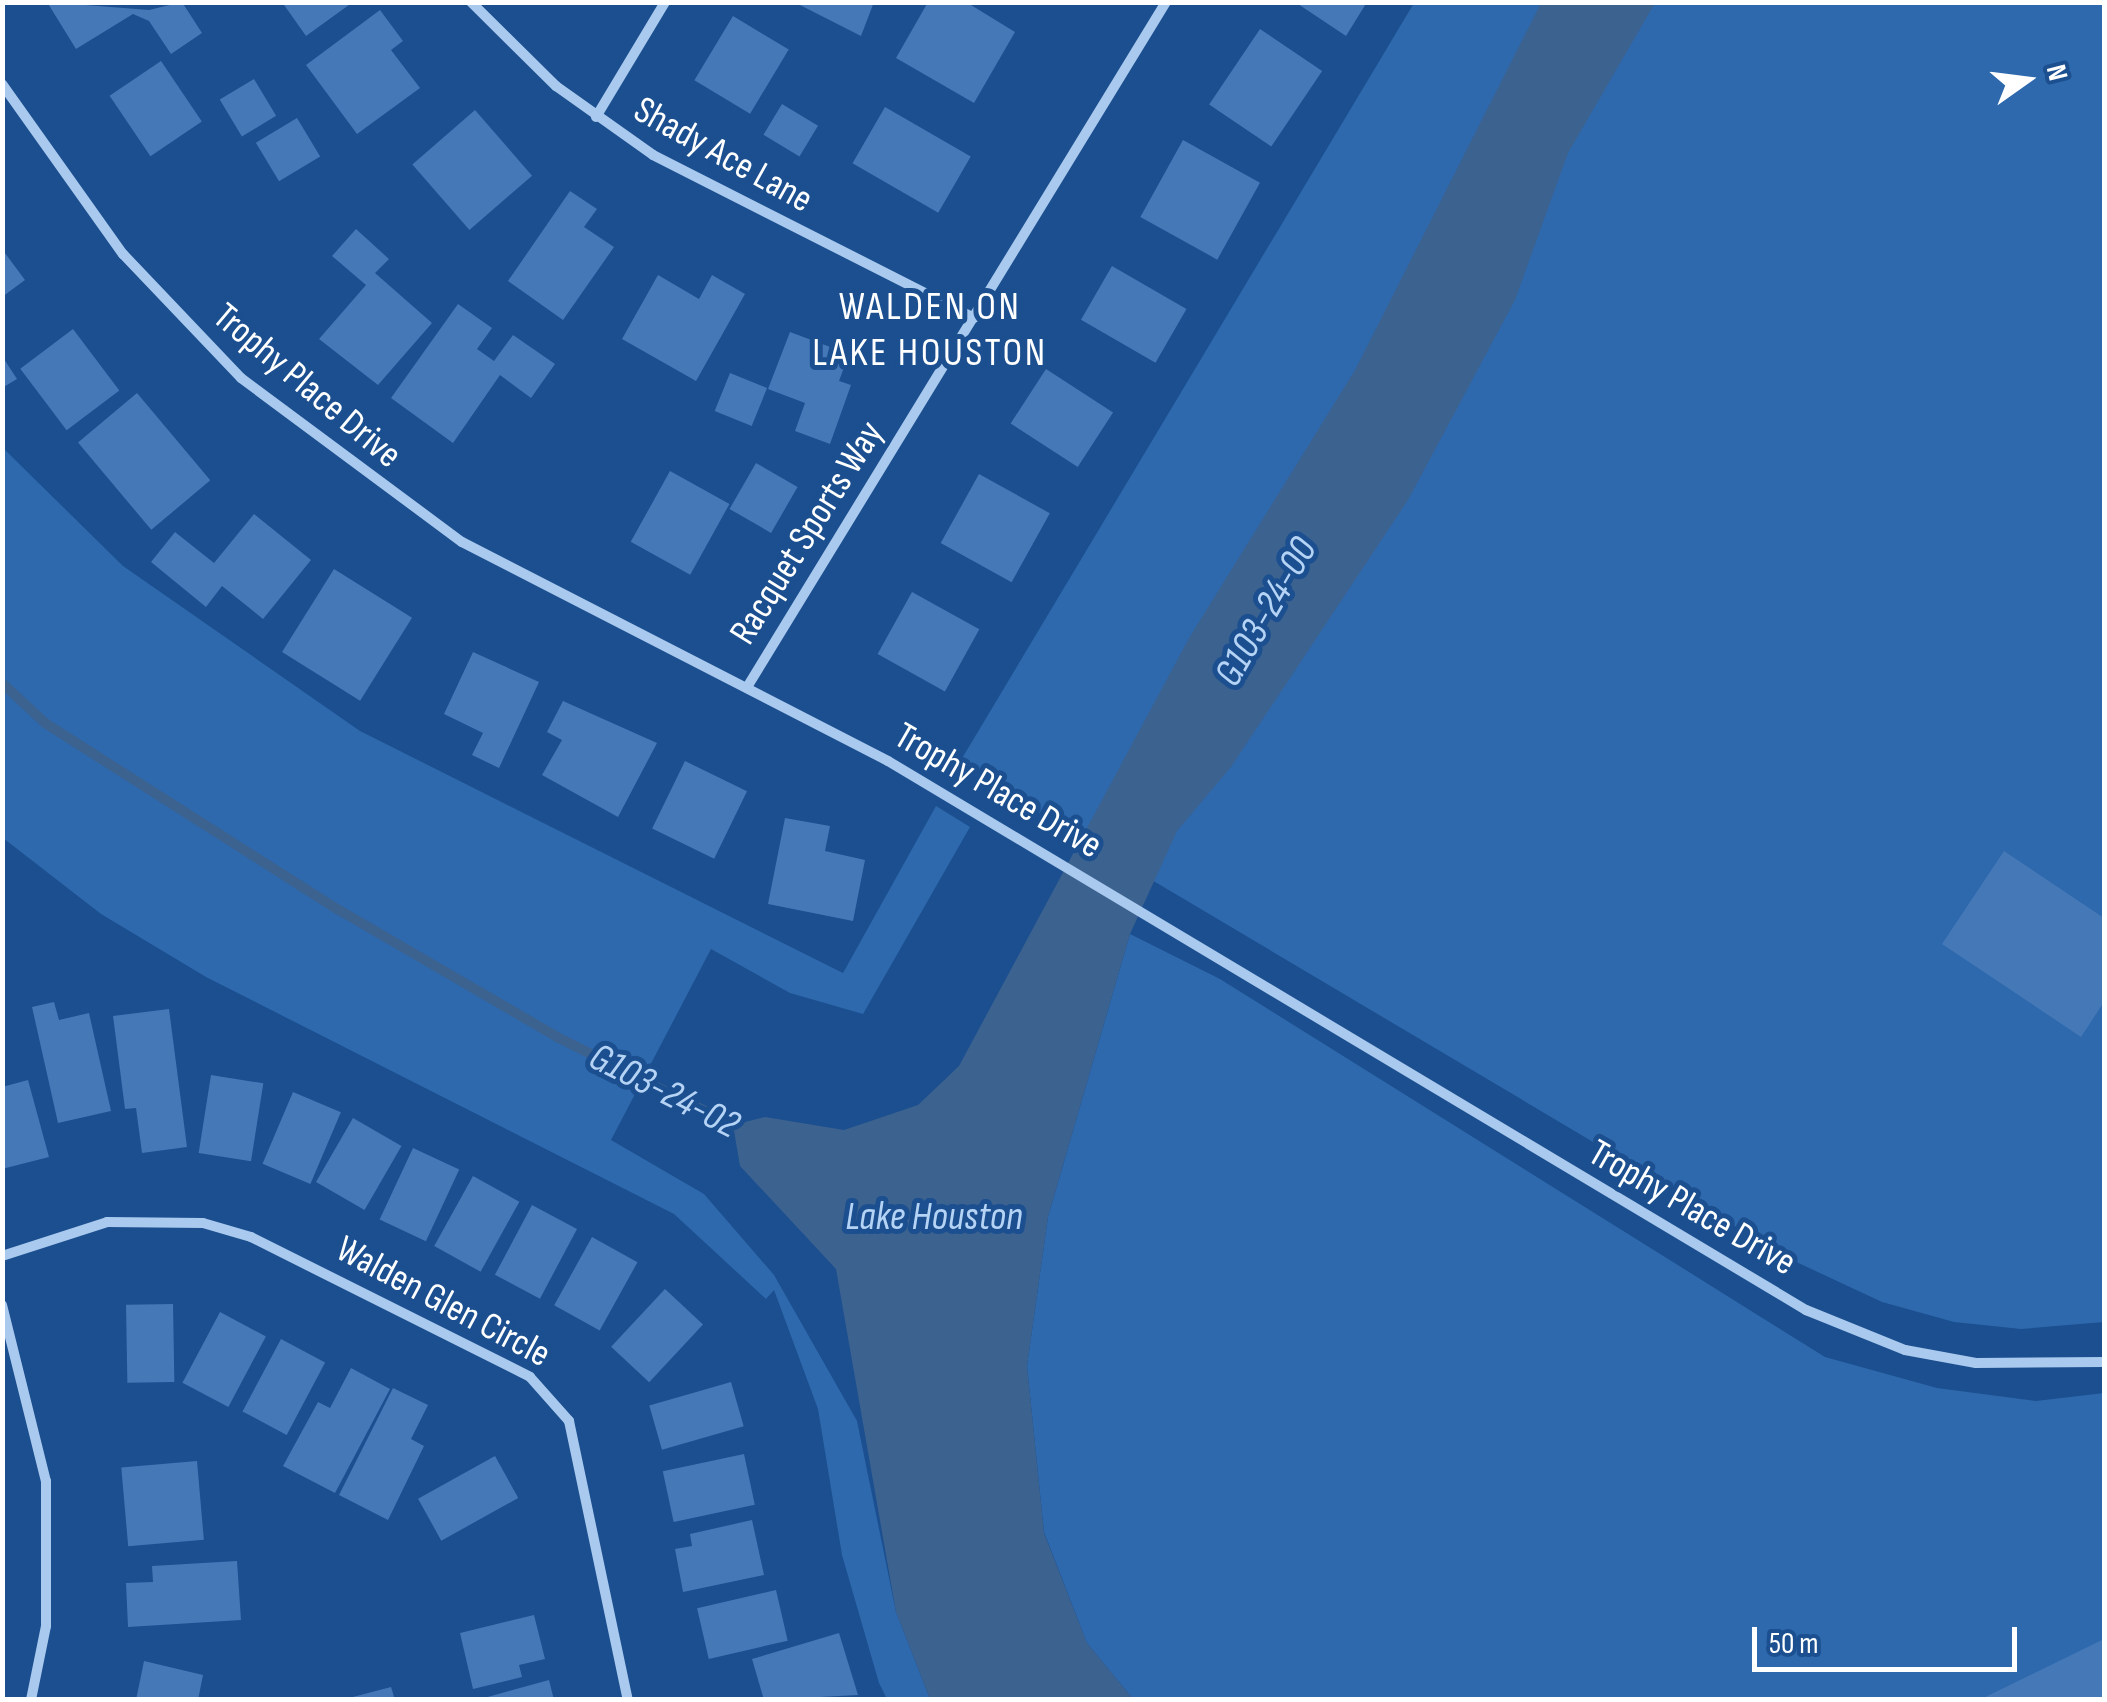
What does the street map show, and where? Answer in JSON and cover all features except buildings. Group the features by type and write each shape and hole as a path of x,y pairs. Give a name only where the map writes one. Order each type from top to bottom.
{"street":[{"name":"Shady Ace Lane","path":"471,2 596,116 714,190 974,318"},
{"path":"596,116 664,2"},
{"name":"Racquet Sports Way","path":"749,684 1166,2"},
{"name":"Trophy Place Drive","path":"2,84 122,254 307,434 462,542 749,684 998,824 1822,1318 1905,1350 2029,1369 2104,1362"},
{"name":"Walden Glen Circle","path":"2,1256 107,1222 203,1223 251,1237 530,1377 569,1421 628,1700"},
{"path":"2,1305 47,1497 46,1626 31,1700"}],"shaded area":[{"path":"1414,3 2104,3 2104,1322 2021,1329 1954,1322 1882,1302 1792,1260 958,765"},
{"path":"2,447 123,566 360,731 843,973 936,806 970,827 863,1014 790,993 711,949 611,1140 704,1194 774,1275 857,1421 896,1612 930,1699 887,1699 879,1683 842,1555 818,1409 774,1290 766,1299 674,1214 206,977 101,914 3,838"},
{"path":"1130,934 1220,979 1825,1357 1937,1388 2036,1401 2104,1393 2104,1699 1133,1699 1087,1643 1044,1532 1027,1366 1048,1217"}],"water":[{"name":"Lake Houston","path":"1541,3 1655,3 1568,153 1515,300 1408,500 1231,767 1177,831 1130,934 1048,1217 1027,1366 1044,1533 1087,1643 1133,1699 930,1699 896,1612 836,1269 740,1166 733,1125 765,1117 844,1130 918,1105 959,1066 1189,638 1355,370"}],"waterway":[{"name":"G103-24-02","path":"2,683 45,723 339,910 557,1037 745,1131"}],"district":[{"name":"WALDEN ON LAKE HOUSTON","path":"930,330"}],"water label":[{"name":"G103-24-00","path":"1266,612"}]}
